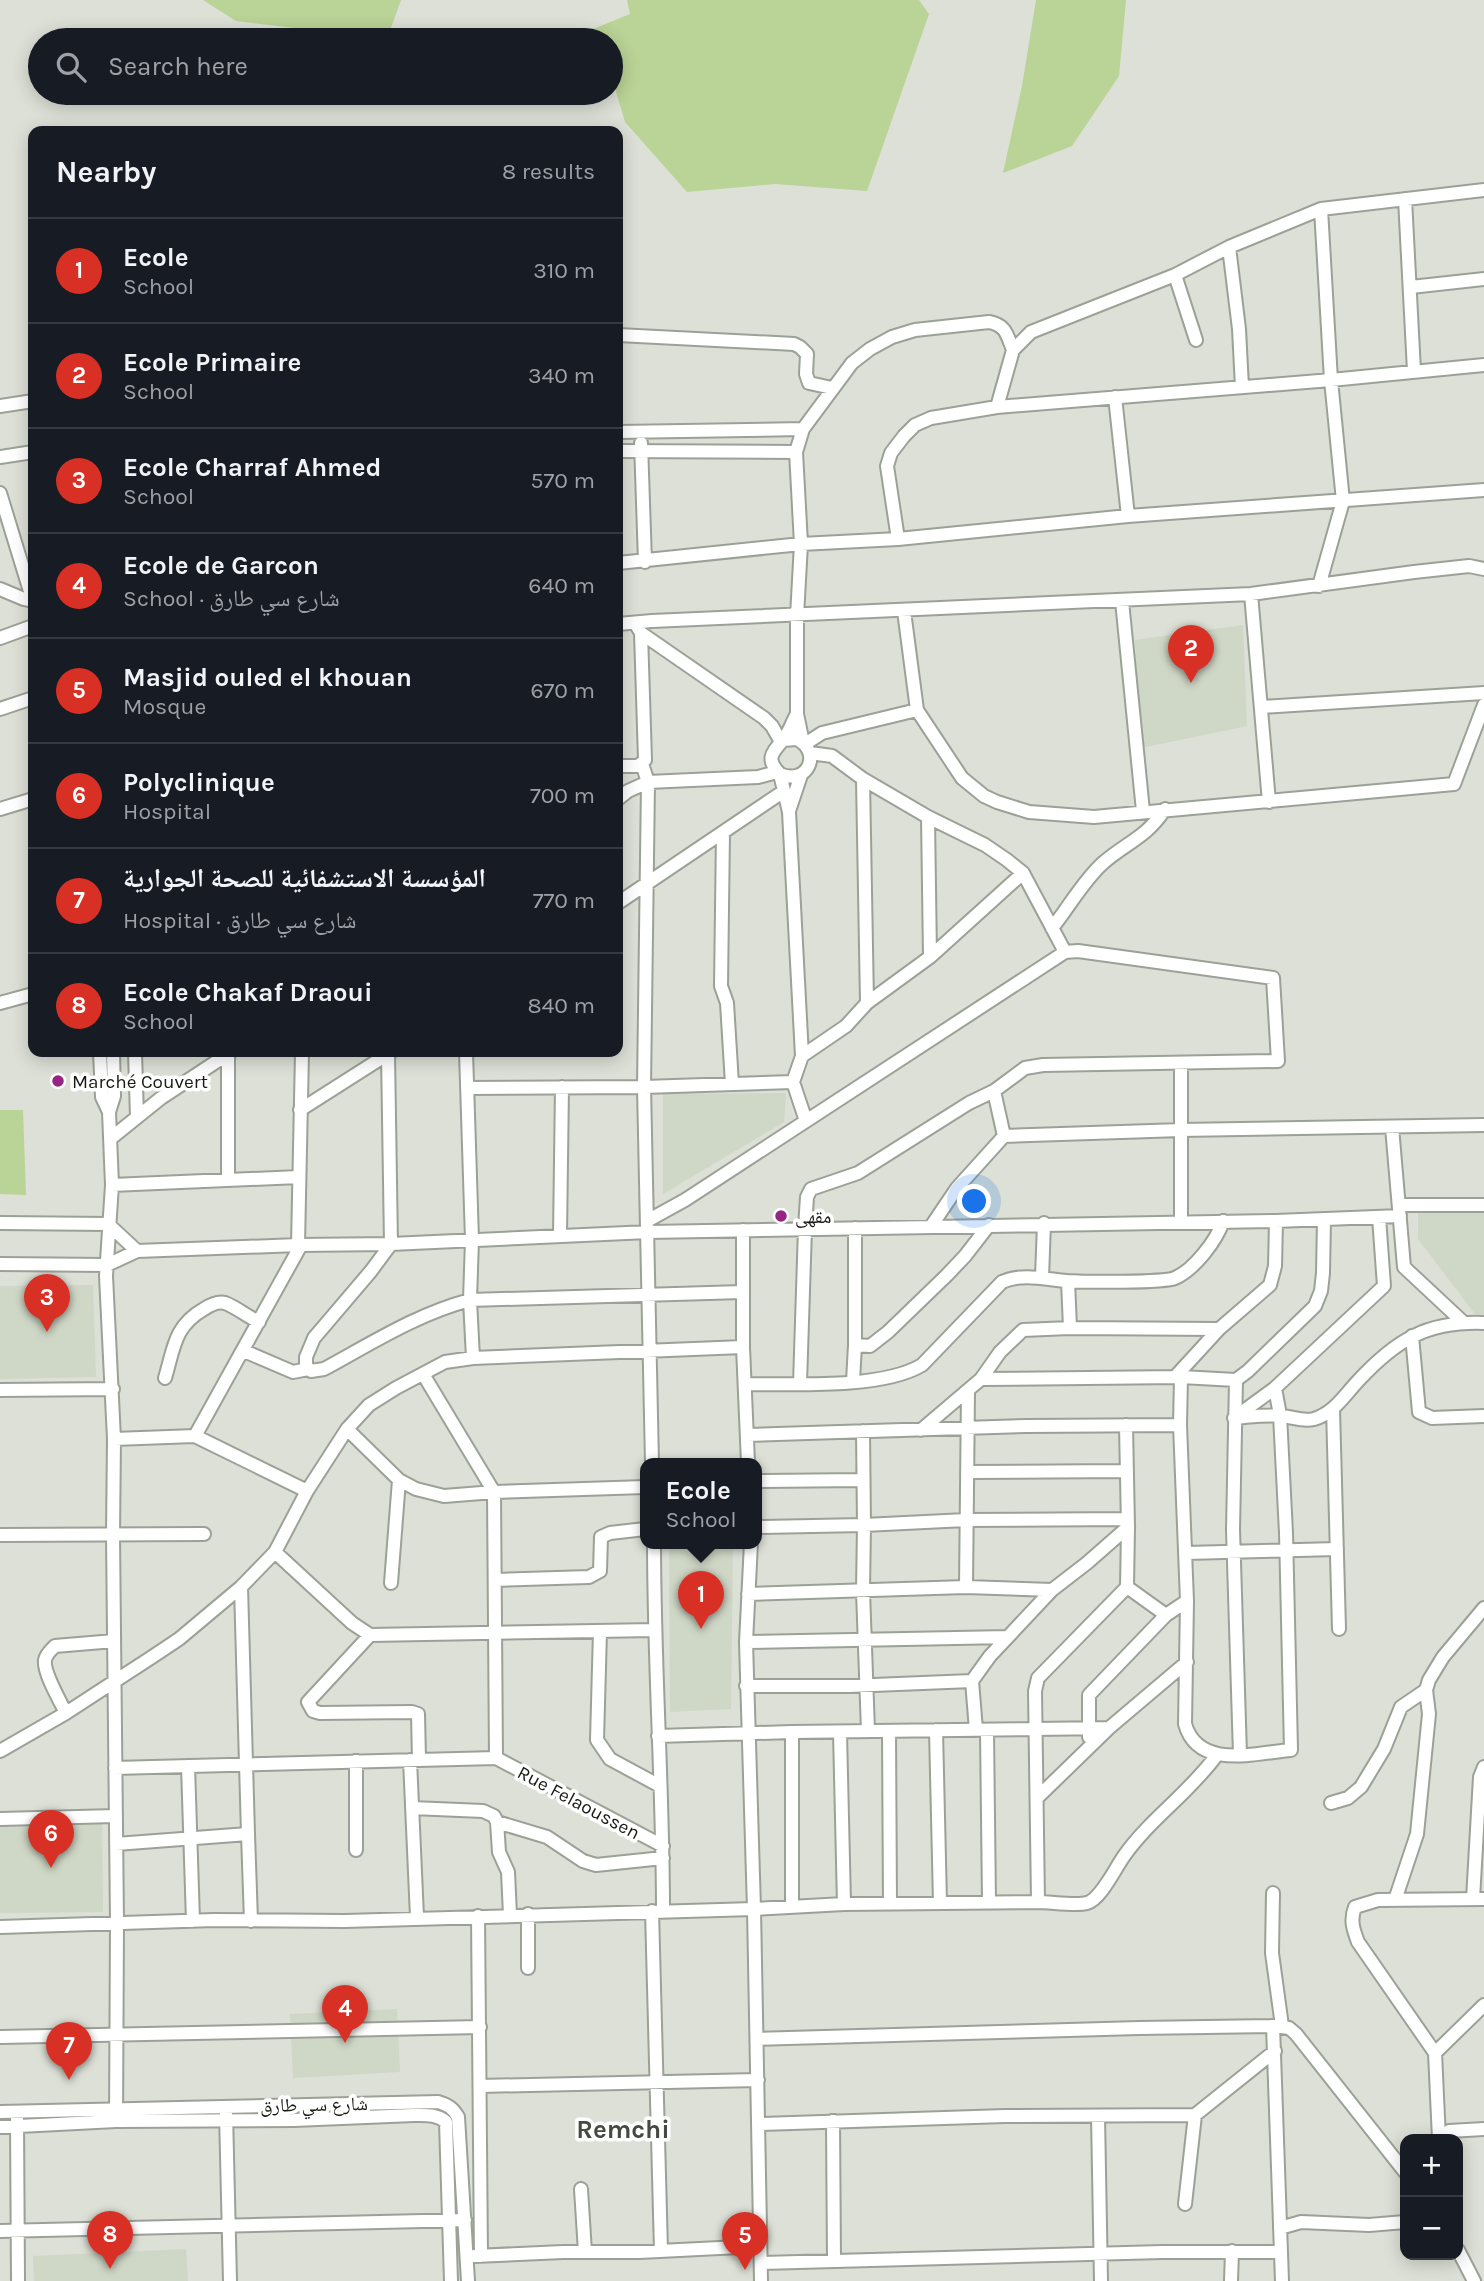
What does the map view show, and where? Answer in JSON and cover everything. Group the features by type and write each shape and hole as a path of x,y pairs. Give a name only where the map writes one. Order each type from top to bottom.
{"street":[{"path":"997,407 1013,350 1031,332 1175,275 1229,247 1321,209 1484,190"},
{"path":"1405,199 1415,371"},
{"path":"1319,586 1343,502 1331,380 1321,209"},
{"path":"1229,247 1239,329 1241,387"},
{"path":"1175,275 1196,340"},
{"path":"1411,287 1484,279"},
{"path":"789,812 801,775 809,766 797,714 797,616 801,544 796,452 803,429 852,363 892,337 915,330 989,322 1004,328 1013,350"},
{"path":"623,335 794,344 807,354 806,378 809,383 832,387"},
{"path":"898,539 887,466 891,453 915,425 931,418 997,407 1484,365"},
{"path":"1115,397 1128,516"},
{"path":"0,406 28,402"},
{"path":"623,432 803,429"},
{"path":"641,432 645,562"},
{"path":"623,451 796,452"},
{"path":"0,457 28,453"},
{"path":"623,563 801,544 898,539 1128,516 1484,490"},
{"path":"0,493 28,585"},
{"path":"638,628 652,621 1251,594 1469,566 1484,569"},
{"path":"0,589 28,600"},
{"path":"1251,594 1269,802"},
{"path":"1122,601 1143,811"},
{"path":"904,611 918,710 962,778 984,796 1029,812 1094,817 1454,784 1484,705"},
{"path":"623,625 638,628 764,718 782,741"},
{"path":"0,638 28,628"},
{"path":"638,628 646,752 642,764 648,782 644,1087 652,1458"},
{"path":"1261,707 1484,693"},
{"path":"0,709 28,700"},
{"path":"806,747 822,733 918,710"},
{"path":"797,714 782,741 773,750 772,762 779,773 789,812 802,1056 793,1082 806,1121"},
{"path":"782,741 790,738 832,756 863,779 928,817 985,845 1023,873 1065,952"},
{"path":"623,766 642,764"},
{"path":"623,795 648,782 758,777 779,773 794,778 801,775"},
{"path":"863,779 867,1003"},
{"path":"623,900 784,791"},
{"path":"0,809 28,801"},
{"path":"1052,928 1101,864 1144,834 1165,809"},
{"path":"928,817 930,957"},
{"path":"723,832 721,986 727,1003 732,1084"},
{"path":"802,1056 846,1026 867,1003 930,957 1023,873"},
{"path":"647,1226 1065,952 1078,951 1273,978 1278,1061 1042,1065 1026,1068 994,1091 969,1103 858,1173 811,1189 807,1197 805,1228 800,1384"},
{"path":"0,1003 28,995"},
{"path":"100,1057 102,1097 109,1112"},
{"path":"113,1057 114,1096 109,1112 112,1185 107,1265 114,1439 116,2115"},
{"path":"135,1057 137,1117"},
{"path":"110,1139 161,1098 224,1057"},
{"path":"228,1180 230,1057"},
{"path":"195,1436 244,1351 299,1245 302,1057"},
{"path":"300,1110 383,1057"},
{"path":"309,1369 306,1357 314,1338 391,1244 389,1057"},
{"path":"466,1057 473,1358"},
{"path":"1181,1063 1181,1221"},
{"path":"467,1088 644,1087 793,1082"},
{"path":"561,1235 562,1087"},
{"path":"994,1091 1004,1136"},
{"path":"932,1225 957,1188 1004,1136 1484,1125"},
{"path":"1392,1127 1404,1267 1464,1323"},
{"path":"112,1185 299,1177"},
{"path":"0,1264 107,1265 137,1251 391,1244 561,1235 647,1226 743,1230 1276,1221 1379,1217 1400,1211 1484,1205"},
{"path":"1379,1217 1384,1286"},
{"path":"981,1379 1178,1377 1236,1380 1315,1306 1322,1282 1324,1219"},
{"path":"745,1384 878,1381 909,1373 922,1365 1002,1282 1011,1278 1068,1281 1175,1278 1208,1250 1216,1240 1223,1221"},
{"path":"1275,1388 1280,1416 1286,1551 1291,1750 1216,1756 1200,1746 1188,1733 1185,1724 1187,1601 1178,1377 1219,1329 1270,1286 1275,1266 1276,1221"},
{"path":"0,1223 108,1224 137,1251"},
{"path":"1042,1278 1045,1223"},
{"path":"856,1345 870,1346 888,1332 965,1256 989,1225"},
{"path":"853,1381 856,1345 855,1228"},
{"path":"743,1230 743,1347 748,1458"},
{"path":"1234,1418 1275,1388 1404,1267"},
{"path":"1068,1281 1070,1328"},
{"path":"244,1351 293,1372 309,1369 315,1372 414,1319 470,1300 743,1292"},
{"path":"165,1378 185,1322 205,1308 215,1303 225,1303 258,1322"},
{"path":"1234,1418 1280,1416 1309,1420 1333,1409 1359,1380 1412,1336 1429,1328 1484,1323"},
{"path":"921,1430 981,1379 1000,1352 1023,1331 1070,1328 1219,1329"},
{"path":"1412,1336 1419,1412 1432,1418 1484,1416"},
{"path":"0,1751 66,1713 179,1639 241,1587 275,1552 307,1491 347,1429 369,1405 423,1374 445,1363 473,1358 650,1353 743,1347"},
{"path":"115,1768 496,1758 494,1492 423,1374"},
{"path":"1236,1380 1235,1552 1240,1755"},
{"path":"0,1390 113,1389"},
{"path":"966,1587 968,1391"},
{"path":"1333,1409 1339,1629"},
{"path":"1038,1902 1035,1691 1038,1678 1127,1587 1126,1425"},
{"path":"747,1435 1180,1425"},
{"path":"347,1429 398,1480 416,1489 444,1496 640,1487"},
{"path":"863,1432 863,1591 868,1731"},
{"path":"114,1439 195,1436 307,1491"},
{"path":"967,1472 1126,1471"},
{"path":"391,1583 398,1480"},
{"path":"762,1481 863,1480"},
{"path":"762,1527 966,1520 1125,1521"},
{"path":"989,1902 982,1730 972,1681 990,1656 1052,1590 1087,1563 1125,1521"},
{"path":"495,1580 589,1577 600,1571 601,1537 610,1533 640,1530"},
{"path":"0,1535 204,1534"},
{"path":"654,1549 654,1630 663,1852 658,1911 656,2082 661,2251"},
{"path":"751,1549 746,1686 754,1909 761,2281"},
{"path":"1186,1553 1337,1549"},
{"path":"275,1552 352,1623 370,1635 654,1630"},
{"path":"241,1587 251,1921"},
{"path":"748,1594 966,1587 1052,1590"},
{"path":"1127,1587 1167,1615"},
{"path":"1089,1748 1089,1695 1167,1615 1187,1601"},
{"path":"1331,1803 1348,1798 1361,1787 1384,1749 1401,1707 1426,1690 1443,1657 1484,1608"},
{"path":"600,1631 597,1740 610,1759 660,1786"},
{"path":"370,1635 307,1702 313,1711 320,1713 418,1714 412,1808 416,1917"},
{"path":"746,1642 1008,1637"},
{"path":"66,1713 44,1661 48,1654 55,1646 114,1641"},
{"path":"1038,1797 1108,1728 1187,1662"},
{"path":"746,1686 972,1681"},
{"path":"1395,1900 1417,1834 1429,1714 1426,1690"},
{"path":"658,1736 747,1732 1108,1728"},
{"path":"936,1730 940,1903"},
{"path":"889,1731 890,1904"},
{"path":"792,1732 792,1907"},
{"path":"840,1732 844,1904"},
{"path":"0,1927 193,1921 345,1921 844,1904 1088,1903 1125,1854 1197,1780 1216,1756"},
{"name":"Rue Felaoussen","path":"496,1758 663,1852"},
{"path":"356,1761 356,1850"},
{"path":"188,1766 193,1921"},
{"path":"1444,2134 1435,2053 1358,1942 1352,1928 1352,1916 1355,1907 1366,1902 1478,1899 1480,1777 1484,1768"},
{"path":"412,1808 483,1811 494,1816 497,1822 499,1852 508,1872 510,1915"},
{"path":"0,1819 116,1816"},
{"path":"497,1822 547,1838 583,1861 596,1865 663,1852"},
{"path":"116,1844 248,1834"},
{"path":"1273,1893 1282,2281"},
{"path":"528,1914 528,1968"},
{"path":"478,1916 481,2256"},
{"path":"1435,2053 1484,2005"},
{"path":"757,2039 1278,2026 1296,2034 1400,2166"},
{"path":"0,2038 480,2027"},
{"path":"759,2124 1195,2115 1275,2051"},
{"path":"480,2086 758,2080"},
{"name":"شارع سي طارق","path":"0,2112 116,2115 226,2120 414,2115 452,2119 455,2110 438,2102 226,2106 116,2115 0,2127"},
{"path":"226,2106 230,2281"},
{"path":"17,2112 18,2281"},
{"path":"1185,2204 1195,2115"},
{"path":"1098,2116 1101,2281"},
{"path":"452,2119 465,2220 468,2281"},
{"path":"451,2281 449,2221 452,2119"},
{"path":"833,2121 834,2261"},
{"path":"1459,2134 1484,2129"},
{"path":"581,2189 585,2252"},
{"path":"0,2231 465,2220"},
{"path":"1280,2228 1301,2221 1369,2225 1400,2222"},
{"path":"467,2257 760,2246"},
{"path":"1231,2281 1232,2251"},
{"path":"762,2263 1280,2252"},
{"path":"1463,2260 1474,2281"}],"shaded area":[{"path":"1243,625 1247,726 1141,748 1135,640"},
{"path":"786,1093 784,1122 663,1194 663,1094"},
{"path":"1484,1209 1484,1314 1475,1314 1418,1239 1418,1210"},
{"path":"93,1285 96,1377 0,1379 0,1286"},
{"path":"669,1549 733,1549 731,1709 670,1712"},
{"path":"102,1823 103,1912 0,1913 0,1824"},
{"path":"397,2009 400,2072 293,2078 290,2014"},
{"path":"186,2249 188,2281 34,2281 33,2256"}],"green space":[{"path":"203,0 401,0 391,28 295,28 236,21"},
{"path":"627,0 919,0 929,14 867,191 775,184 687,192 625,122 620,105 623,105 623,28 596,28 630,14"},
{"path":"1036,0 1126,0 1119,76 1072,146 1003,173 1022,86"},
{"path":"0,1110 23,1110 26,1195 0,1194"}],"place":[{"name":"Ecole Primaire","path":"1191,683"},
{"name":"Marché Couvert","path":"58,1081"},
{"name":"مقهى","path":"781,1216"},
{"name":"Ecole Charraf Ahmed","path":"47,1332"},
{"name":"Ecole","path":"701,1629"},
{"name":"Polyclinique","path":"51,1868"},
{"name":"Ecole de Garcon","path":"345,2043"},
{"name":"المؤسسة الاستشفائية للصحة الجوارية","path":"69,2080"},
{"name":"Ecole Chakaf Draoui","path":"110,2269"},
{"name":"Masjid ouled el khouan","path":"745,2270"}],"district":[{"name":"Remchi","path":"623,2129"}]}
